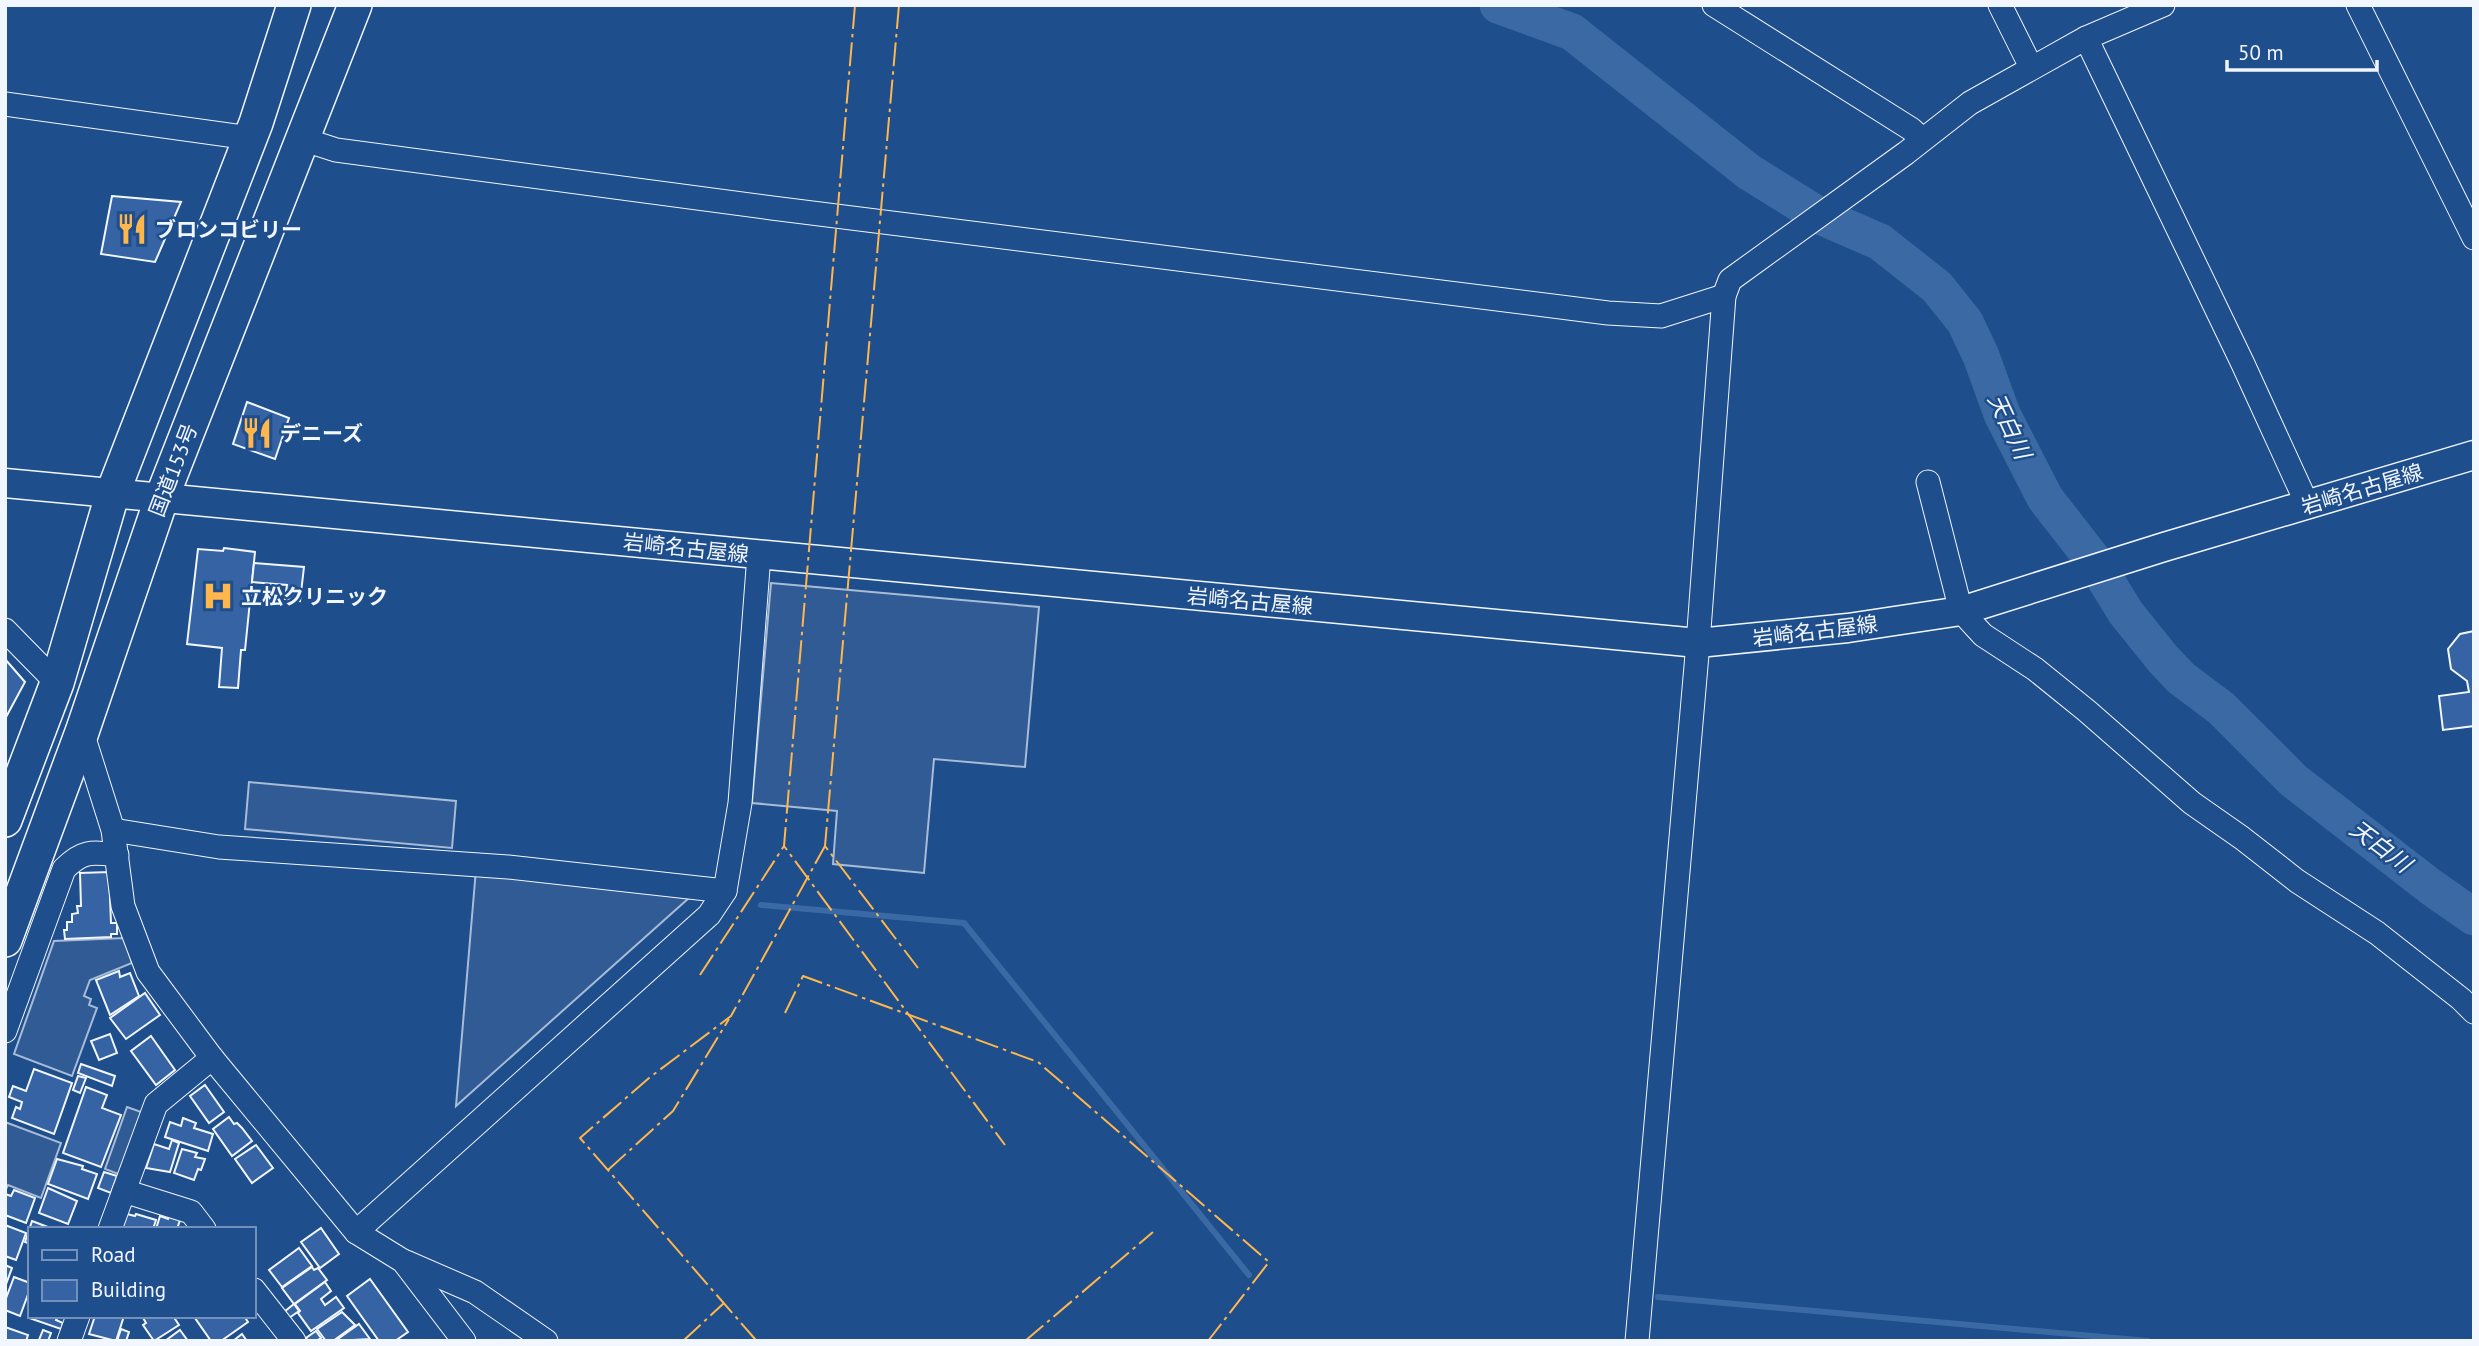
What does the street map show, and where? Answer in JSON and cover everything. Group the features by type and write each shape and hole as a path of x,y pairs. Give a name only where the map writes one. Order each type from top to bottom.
{"highway":[{"path":"5,820 57,683 113,492 250,138 294,5"},
{"name":"国道153号","path":"5,940 82,732 162,497 355,5"}],"main road":[{"name":"岩崎名古屋線","path":"5,483 1699,643 1848,628 1961,611 2164,547 2474,455"}],"street":[{"path":"1714,5 1910,130 1914,146"},
{"path":"2000,5 2031,67"},
{"path":"1637,1341 1699,643 1724,296 1730,280 1970,103 2086,38 2163,5"},
{"path":"2358,5 2474,238"},
{"path":"2086,38 2243,364 2308,506"},
{"path":"5,104 250,138"},
{"path":"302,139 336,150 1608,313 1661,316 1724,296"},
{"path":"1928,482 1961,611 1983,635 2035,669 2192,803 2297,881 2377,933 2462,999 2474,1012"},
{"path":"356,1232 709,915 725,891 740,803 759,555"},
{"path":"5,629 57,683"},
{"path":"82,732 113,830 123,906 148,972 212,1058 356,1232 403,1261 475,1292 546,1341"},
{"path":"113,830 219,847 508,867 725,891"},
{"path":"5,1031 64,869 75,858 90,852 117,856"},
{"path":"111,1227 156,1104 212,1058"},
{"path":"124,1191 191,1212 202,1227"},
{"path":"403,1261 464,1341"},
{"path":"256,1293 294,1341"},
{"path":"69,1341 77,1318"}],"shaded area":[{"path":"771,583 1039,607 1025,767 934,759 924,873 833,864 837,811 752,803"},
{"path":"249,782 456,801 452,848 245,829"},
{"path":"476,869 699,889 456,1106"},
{"path":"125,938 132,963 90,980 84,996 91,999 89,1005 97,1008 72,1076 14,1054 54,941"},
{"path":"127,1107 144,1113 121,1175 105,1169"},
{"path":"5,1122 61,1143 41,1198 8,1185 5,1191"}],"building":[{"path":"112,196 181,202 155,262 101,254"},
{"path":"247,402 289,418 275,459 233,444"},
{"path":"224,548 255,552 245,650 241,650 238,688 219,687 222,648 187,644 198,549 223,551"},
{"path":"254,563 304,567 300,601 285,599 287,585 252,582"},
{"path":"2474,631 2474,726 2443,730 2439,696 2469,692 2467,681 2451,669 2448,649 2460,634"},
{"path":"5,659 25,682 5,719"},
{"path":"109,872 111,923 117,923 117,934 111,934 111,937 65,939 67,922 72,922 72,914 78,913 77,906 81,906 80,873"},
{"path":"119,971 120,977 130,973 139,996 110,1015 96,980"},
{"path":"145,993 160,1015 126,1039 110,1018"},
{"path":"110,1034 117,1053 99,1060 91,1041"},
{"path":"151,1036 175,1070 156,1085 131,1051"},
{"path":"81,1064 115,1076 112,1086 78,1073"},
{"path":"34,1069 72,1083 54,1134 12,1118 16,1107 20,1109 22,1102 9,1097 13,1086 26,1091"},
{"path":"78,1076 86,1078 80,1093 73,1090"},
{"path":"205,1085 224,1112 209,1123 190,1096"},
{"path":"86,1087 107,1095 102,1108 121,1115 101,1167 63,1153"},
{"path":"229,1117 252,1141 232,1156 213,1129"},
{"path":"183,1118 196,1123 194,1128 213,1134 208,1151 165,1137 170,1122 181,1126"},
{"path":"172,1140 179,1143 170,1172 146,1168 154,1144 169,1149"},
{"path":"256,1145 273,1168 252,1183 235,1159"},
{"path":"182,1149 197,1153 195,1157 205,1159 194,1180 174,1173"},
{"path":"57,1159 83,1166 82,1169 97,1174 88,1199 48,1184"},
{"path":"104,1172 117,1176 111,1193 98,1188"},
{"path":"48,1188 77,1201 68,1224 39,1213"},
{"path":"14,1190 35,1198 26,1223 5,1215 5,1194 11,1196"},
{"path":"127,1214 156,1220 154,1227 123,1227"},
{"path":"160,1216 180,1220 178,1227 157,1227"},
{"path":"32,1221 48,1227 30,1227"},
{"path":"5,1225 26,1233 16,1260 5,1256"},
{"path":"321,1228 339,1254 320,1268 301,1242"},
{"path":"299,1248 312,1266 282,1287 269,1270"},
{"path":"5,1265 12,1268 5,1287"},
{"path":"312,1267 314,1270 318,1268 327,1280 294,1304 282,1288"},
{"path":"14,1277 28,1282 28,1294 20,1316 5,1310 5,1301"},
{"path":"370,1279 408,1332 395,1341 379,1341 347,1296"},
{"path":"325,1282 331,1291 321,1299 325,1305 336,1297 344,1308 311,1331 295,1304"},
{"path":"294,1304 299,1311 289,1318 284,1312"},
{"path":"342,1312 355,1325 333,1341 326,1341 317,1329"},
{"path":"29,1318 57,1318 56,1320 63,1323 61,1329"},
{"path":"94,1318 123,1318 116,1341 89,1334"},
{"path":"143,1318 174,1318 179,1325 154,1341 143,1325 146,1323"},
{"path":"195,1318 245,1318 248,1322 221,1341 211,1341"},
{"path":"359,1324 370,1339 335,1341"},
{"path":"5,1327 28,1335 26,1341 5,1341"},
{"path":"121,1329 129,1332 126,1341 117,1341"},
{"path":"43,1330 51,1333 48,1341 39,1340"},
{"path":"180,1330 188,1341 165,1341"},
{"path":"316,1331 321,1338 308,1341 306,1338"},
{"path":"242,1334 247,1341 233,1341"}],"waterway":[{"name":"天白川","path":"1498,5 1572,32 1749,172 1818,215 1880,242 1937,287 1965,322 1981,356 2002,414 2045,498 2094,561 2126,613 2163,659 2181,678 2221,708 2293,780 2474,917"},
{"path":"761,905 964,923 1249,1275"},
{"path":"1658,1297 2148,1341"}],"power":[{"path":"855,5 784,846 1005,1145"},
{"path":"899,5 825,846 918,968"},
{"path":"700,975 784,846"},
{"path":"753,1341 755,1339 580,1138 649,1078 731,1016 825,846"},
{"path":"785,1013 803,976 1038,1062 1269,1262 1208,1341"},
{"path":"608,1170 673,1111 729,1019"},
{"path":"1025,1341 1153,1232"},
{"path":"683,1341 724,1303"}],"place":[{"name":"ブロンコビリー","path":"132,229"},
{"name":"デニーズ","path":"257,433"},
{"name":"立松クリニック","path":"218,596"}]}
